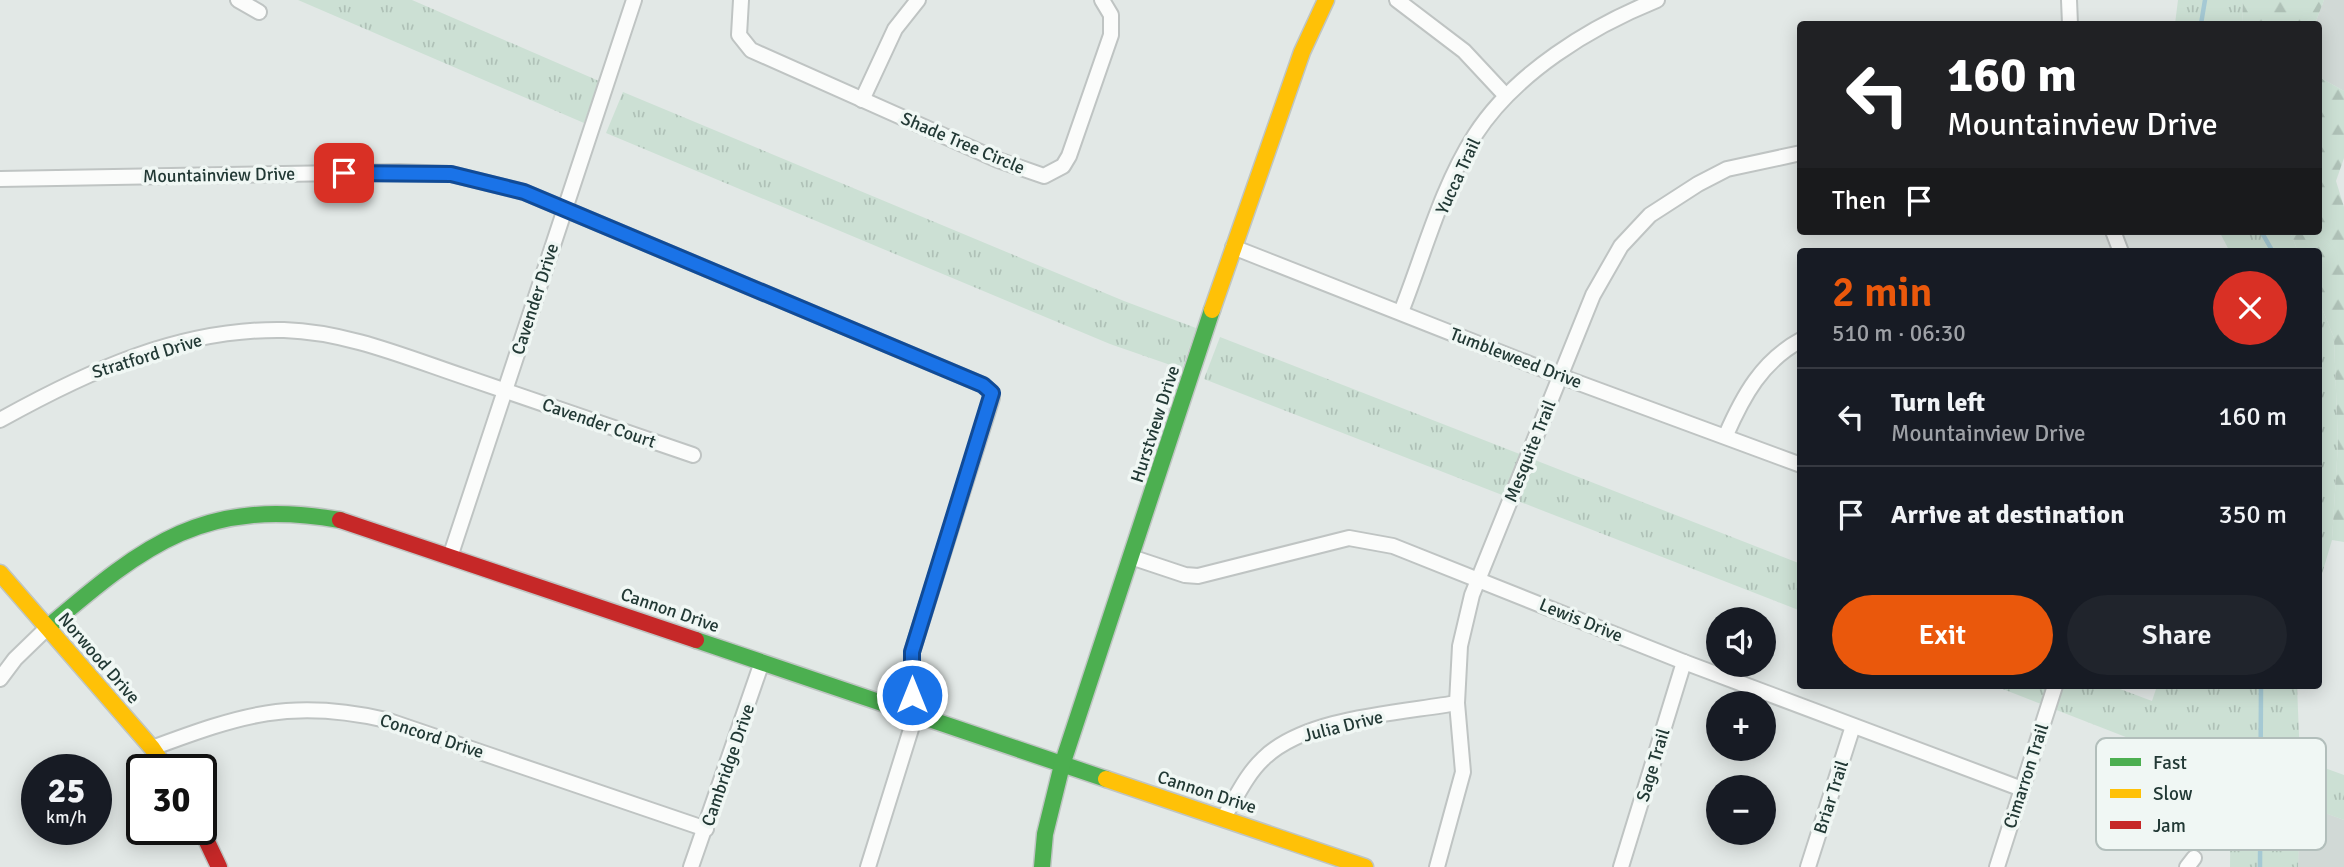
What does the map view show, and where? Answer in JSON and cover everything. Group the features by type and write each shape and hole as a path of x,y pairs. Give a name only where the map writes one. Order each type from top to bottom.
{"street":[{"path":"238,0 260,12"},
{"name":"Cavender Drive","path":"450,557 634,0"},
{"name":"Shade Tree Circle","path":"741,0 738,25 743,43 751,50 998,160 1044,176 1053,174 1063,166 1069,156 1111,35 1111,15 1102,0"},
{"path":"862,100 895,29 918,0"},
{"name":"Hurstview Drive","path":"1042,867 1045,834 1062,765 1233,247 1303,52 1326,0"},
{"path":"1397,0 1464,51 1506,96"},
{"name":"Yucca Trail","path":"1401,312 1454,176 1476,135 1506,96 1549,61 1626,12 1657,0"},
{"path":"2069,0 2070,21"},
{"name":"Mesquite Trail","path":"1437,867 1463,772 1457,703 1460,646 1472,595 1593,295 1621,246 1650,215 1727,169 1797,154"},
{"name":"Mountainview Drive","path":"0,179 399,172 451,174 524,192 983,385 992,393 912,652 912,695 916,713 868,867"},
{"name":"Tumbleweed Drive","path":"1233,247 1560,376 1797,463"},
{"name":"Stratford Drive","path":"0,420 70,381 105,366 151,350 210,336 244,332 284,330 347,339 505,391"},
{"path":"1726,435 1739,404 1760,373 1797,343"},
{"name":"Cavender Court","path":"505,391 693,455"},
{"name":"Cannon Drive","path":"0,679 15,659 48,627 133,558 163,538 210,520 250,513 288,512 344,521 916,713 1062,765 1224,817 1365,867"},
{"name":"Lewis Drive","path":"1131,557 1185,575 1198,576 1349,538 1393,546 1685,662 2022,789"},
{"name":"Norwood Drive","path":"0,573 156,754"},
{"name":"Cambridge Drive","path":"691,867 762,662"},
{"name":"Sage Trail","path":"1621,867 1685,662"},
{"name":"Cimarron Trail","path":"1997,867 2055,689"},
{"name":"Julia Drive","path":"1224,817 1254,768 1289,741 1341,723 1457,703"},
{"name":"Concord Drive","path":"152,748 257,713 290,710 355,713 386,720 706,829"},
{"name":"Briar Trail","path":"1808,867 1853,726"},
{"path":"209,845 219,867"}],"shaded area":[{"path":"2324,0 2344,0 2344,91 2322,79 2322,21 2316,21"},
{"path":"2326,813 2344,820 2344,867 2298,867 2298,850 2326,850"}],"green space":[{"path":"298,0 412,0 599,81 584,123"},
{"path":"2178,0 2243,0 2242,21 2175,21"},
{"path":"2243,0 2324,0 2316,21 2242,21"},
{"path":"2322,79 2344,91 2344,158 2336,181 2344,207 2344,542 2332,540 2338,444 2334,338 2322,308 2322,248 2296,248 2292,235 2322,235"},
{"path":"623,92 1124,301 1196,328 1182,369 1110,344 606,133"},
{"path":"2221,235 2292,235 2296,248 2228,248"},
{"path":"2322,308 2334,338 2338,444 2332,540 2322,574"},
{"path":"1220,337 1797,562 1797,609 1204,379"},
{"path":"2003,689 2120,689 2152,701 2156,689 2297,689 2299,738 2128,738"},
{"path":"2326,768 2344,775 2344,820 2326,813"},
{"path":"2230,850 2299,850 2298,867 2230,867"}],"waterway":[{"path":"2202,21 2205,0"},
{"path":"2263,235 2271,248"},
{"path":"2261,689 2261,738"},
{"path":"2260,850 2260,867"}],"traffic: fast":[{"path":"1042,867 1045,834 1062,765 1212,310"},
{"path":"48,627 116,572 148,550 180,533 214,522 251,515 293,515 340,520"},
{"path":"696,640 1106,779"}],"traffic: slow":[{"path":"1212,310 1302,52 1326,0"},
{"path":"0,573 156,754"},
{"path":"1106,779 1365,867"}],"traffic: jam":[{"path":"340,520 696,640"},
{"path":"209,845 219,867"}],"route":[{"path":"344,173 451,174 477,178 524,192 983,385 992,393 912,652 912,695"}]}
